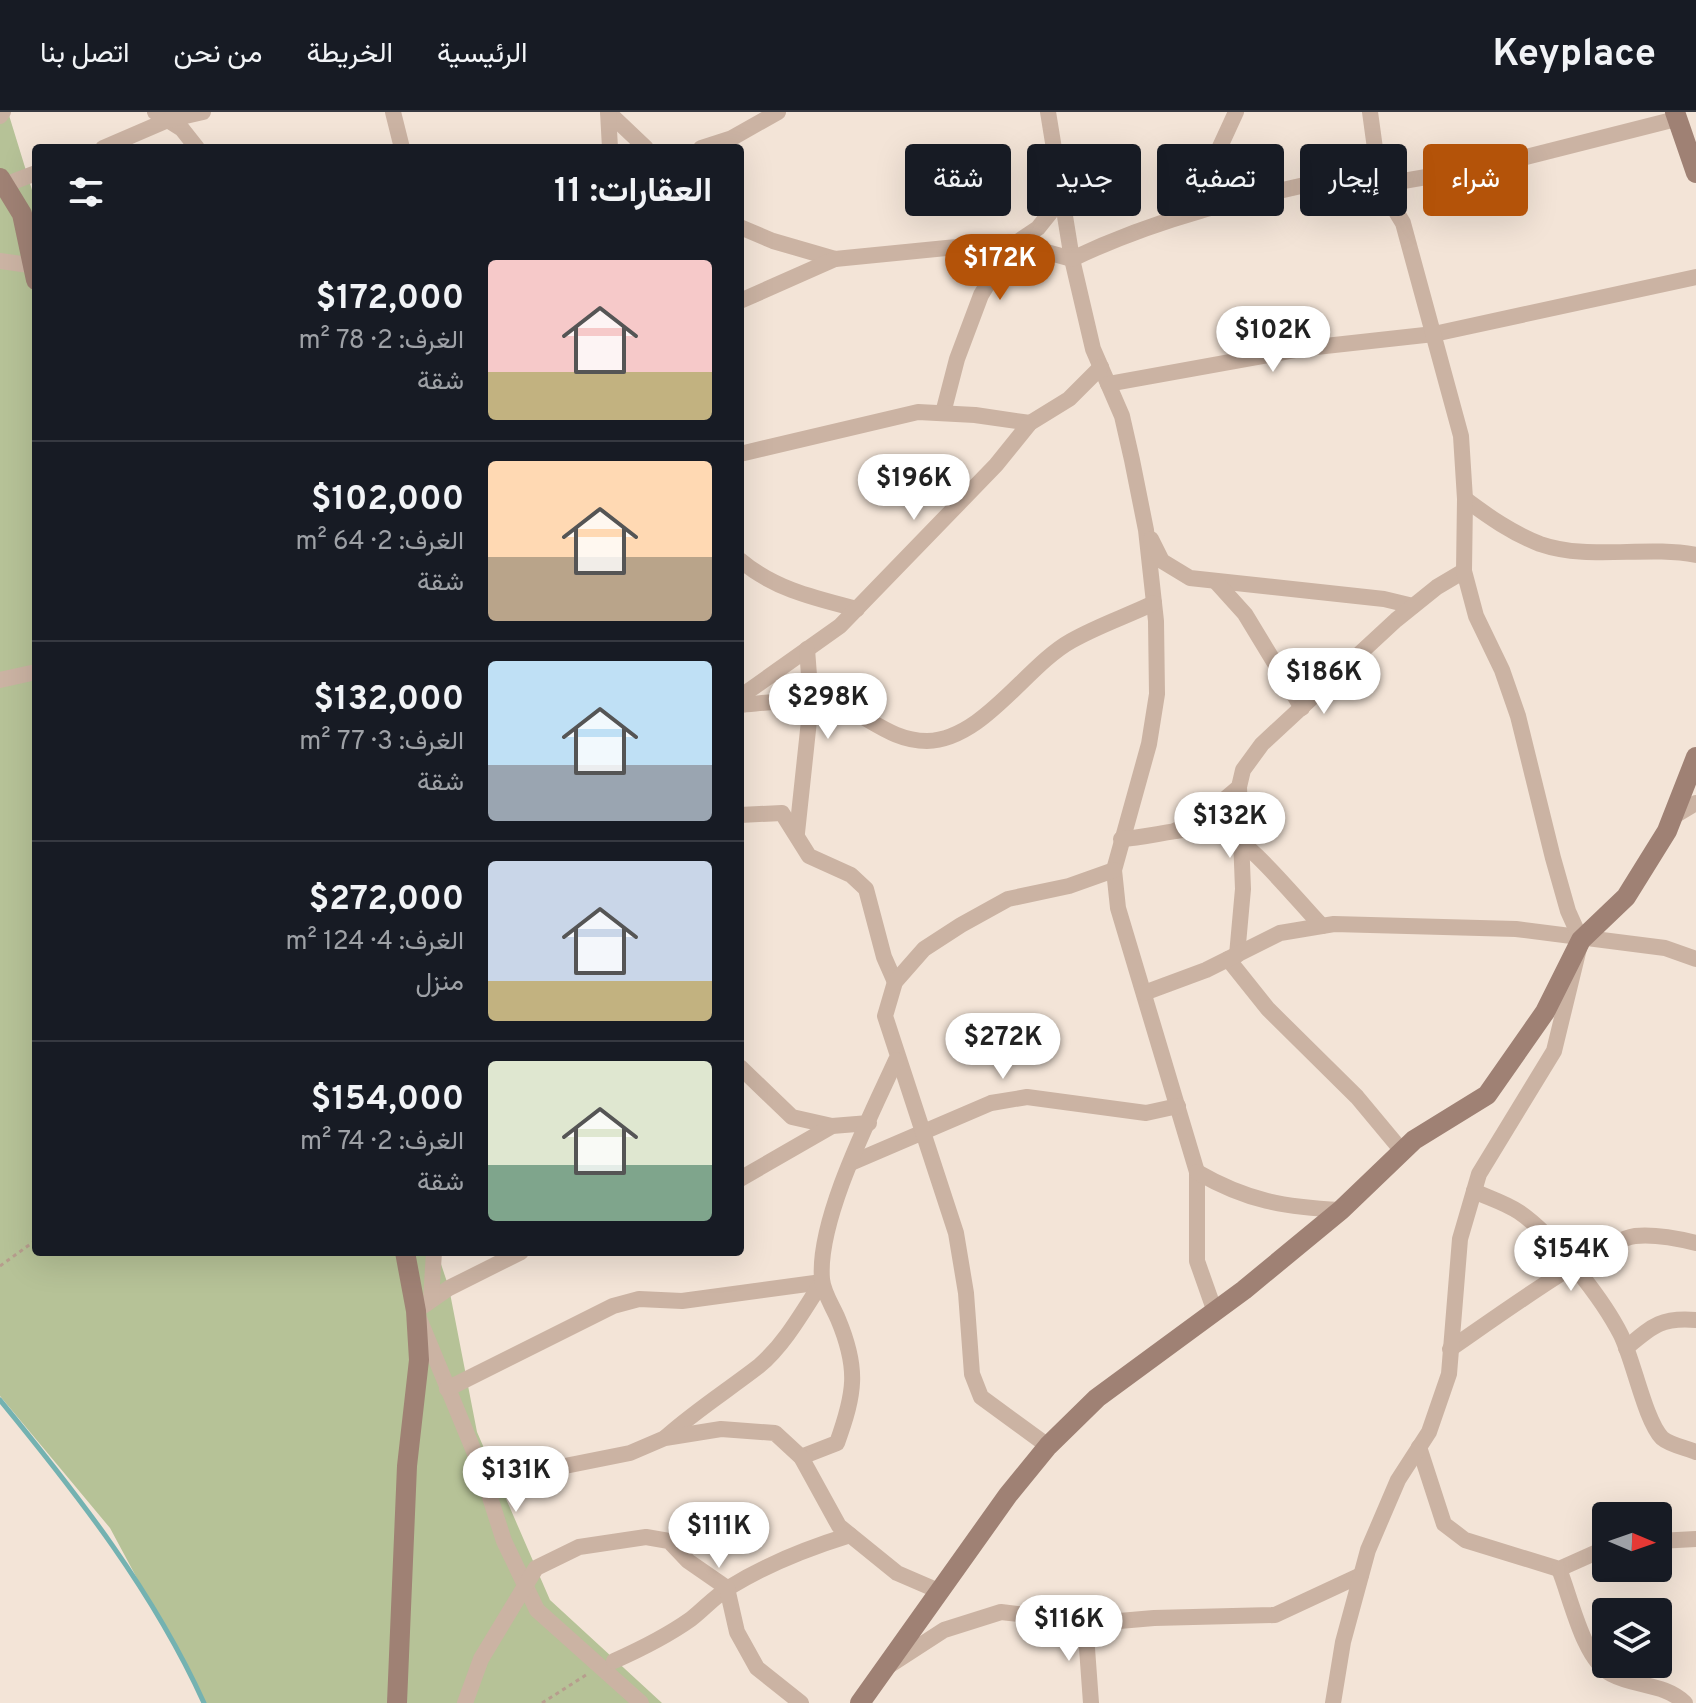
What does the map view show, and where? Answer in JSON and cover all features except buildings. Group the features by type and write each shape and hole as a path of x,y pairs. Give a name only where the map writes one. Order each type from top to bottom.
{"street":[{"path":"110,144 162,116 203,112"},
{"path":"393,112 401,144"},
{"path":"608,112 610,144"},
{"path":"608,112 642,144"},
{"path":"713,144 732,138 778,112"},
{"path":"1048,112 1053,144"},
{"path":"1221,144 1236,112"},
{"path":"1370,112 1374,144"},
{"path":"162,116 182,129 194,144"},
{"path":"1407,174 1490,166 1676,116 1696,173"},
{"path":"32,174 3,181 22,214 32,258"},
{"path":"943,413 957,359 981,295 1010,247 1038,228 1048,216"},
{"path":"1065,216 1072,259 1101,367 1122,416 1146,530 1154,603 1157,694 1149,744 1114,870 1118,908 1197,1172 1197,1261 1215,1312"},
{"path":"744,299 835,259 890,251 1010,247 1032,248 1072,259 1125,234 1178,216"},
{"path":"1333,1703 1343,1642 1361,1575 1398,1480 1429,1432 1449,1374 1460,1239 1479,1174 1554,1051 1581,940 1568,911 1553,858 1518,716 1502,670 1476,616 1464,571 1465,499 1461,436 1399,216"},
{"path":"744,229 773,241 835,259"},
{"path":"0,261 32,270"},
{"path":"1108,384 1307,348 1434,334 1696,277"},
{"path":"744,694 857,609 996,465 1030,423 1069,399 1101,367"},
{"path":"744,453 840,427 918,412 1030,423"},
{"path":"1465,499 1503,527 1543,545 1594,551 1670,550 1696,555"},
{"path":"1146,530 1162,561 1190,578 1299,589 1413,606"},
{"path":"744,563 795,593 857,609"},
{"path":"1402,1151 1357,1097 1268,1009 1232,957 1243,889 1239,787 1243,770 1262,744 1413,606 1464,571"},
{"path":"1217,583 1245,614 1302,708"},
{"path":"744,705 837,704 881,730 928,741 966,729 1070,641 1154,603"},
{"path":"797,833 811,702 807,649"},
{"path":"0,680 32,673"},
{"path":"744,714 767,703"},
{"path":"860,1703 1008,1495 1048,1446 1097,1398 1215,1312 1341,1210 1414,1140 1487,1095 1545,1012 1581,940 1626,897 1674,816 1696,757"},
{"path":"1175,831 1213,809 1239,787"},
{"path":"1674,816 1696,803"},
{"path":"744,815 782,813 809,856 851,875 866,889 884,957 895,982"},
{"path":"1121,839 1175,831 1224,830 1257,855 1322,926"},
{"path":"1048,1446 981,1397 976,1385 972,1374 966,1293 956,1233 936,1162 896,1060 885,1016 895,982 924,949 1008,899 1069,886 1114,870"},
{"path":"1144,993 1232,957 1280,933 1322,926 1516,929 1581,940 1665,948 1696,959"},
{"path":"801,1457 837,1443 848,1411 855,1377 851,1350 822,1282 823,1250 851,1163 896,1060"},
{"path":"744,1071 792,1117 832,1126 869,1123"},
{"path":"851,1163 991,1103 1027,1097 1146,1113 1178,1106"},
{"path":"744,1177 832,1126"},
{"path":"1197,1172 1229,1190 1283,1207 1341,1210"},
{"path":"1474,1191 1518,1211 1552,1240 1602,1303 1642,1385 1650,1422 1664,1440 1696,1452"},
{"path":"1450,1349 1573,1268 1632,1236 1666,1236 1696,1243"},
{"path":"406,1256 447,1389 485,1482 504,1541 537,1610 608,1664 641,1703"},
{"path":"397,1703 407,1466 418,1386 424,1306 433,1256"},
{"path":"424,1306 511,1256"},
{"path":"447,1389 613,1306 639,1299 682,1301 822,1282"},
{"path":"665,1438 760,1364 791,1330 822,1282"},
{"path":"1626,1348 1651,1327 1672,1318 1696,1320"},
{"path":"485,1482 630,1453 665,1438 721,1429 775,1433 801,1457 839,1526 897,1573 941,1592"},
{"path":"1419,1447 1444,1524 1465,1540 1559,1569 1592,1554"},
{"path":"608,1664 692,1618 727,1588 797,1552 850,1535"},
{"path":"465,1703 481,1659 536,1568 579,1547 646,1537 669,1541 688,1561 727,1588 737,1632 757,1668 801,1703"},
{"path":"1672,1540 1696,1539"},
{"path":"1559,1569 1589,1654 1610,1674 1674,1692 1685,1703"},
{"path":"881,1671 944,1630 1001,1612 1085,1621 1275,1615 1361,1575"},
{"path":"1085,1621 1091,1703"}],"path":[{"path":"0,1266 32,1243"},
{"path":"542,1703 608,1664"}],"green space":[{"path":"0,112 8,112 32,190 32,1256 438,1256 449,1288 477,1432 550,1600 662,1703 204,1703 110,1528 0,1396"}],"waterway":[{"path":"0,1400 58,1472 138,1583 204,1703"}]}
